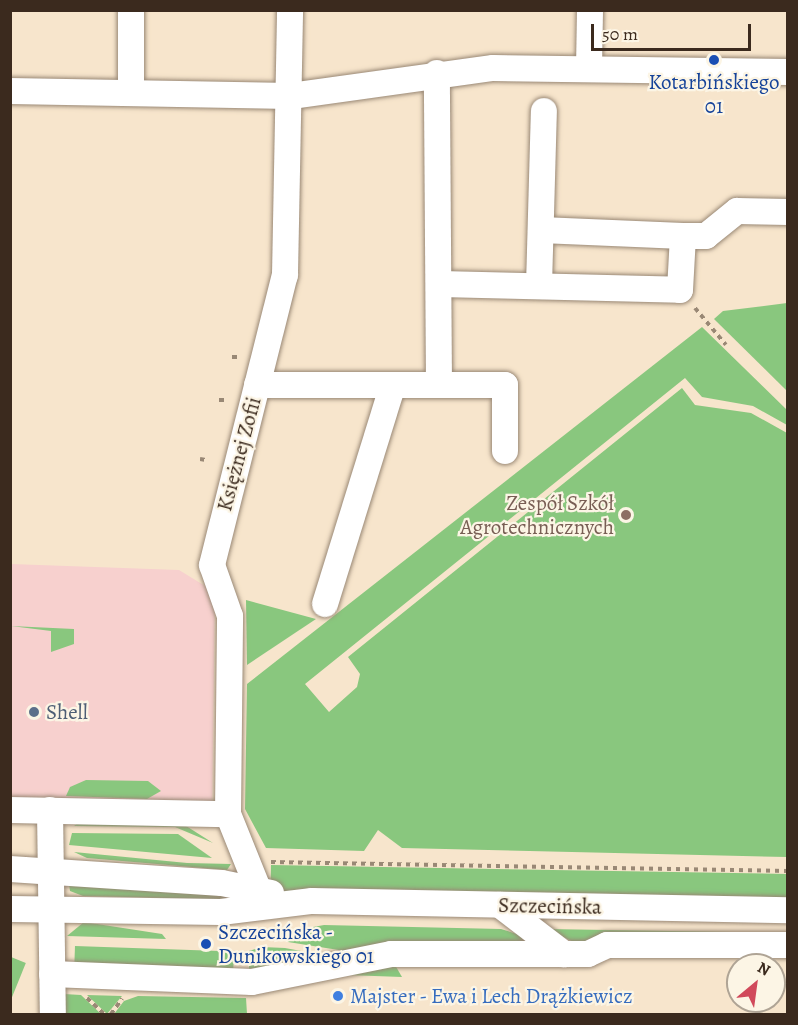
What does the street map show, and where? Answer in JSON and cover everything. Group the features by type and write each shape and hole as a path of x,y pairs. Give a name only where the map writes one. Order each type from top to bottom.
{"street":[{"path":"131,10 131,93"},
{"name":"Księżnej Zofii","path":"259,891 228,814 230,616 212,564 285,275 291,96 290,10"},
{"path":"589,68 590,10"},
{"path":"10,91 291,96 437,73 589,68 788,72"},
{"path":"437,73 439,385"},
{"path":"539,286 544,111"},
{"path":"541,230 706,236 737,211 788,213"},
{"path":"440,284 680,290 683,236"},
{"path":"257,386 505,385 505,451"},
{"path":"325,604 392,387"},
{"path":"10,810 228,814"},
{"path":"50,810 53,1014"},
{"name":"Szczecińska","path":"10,869 50,870 259,891 312,901"},
{"name":"Szczecińska","path":"10,909 222,912 312,901 788,910"},
{"path":"500,905 564,954"},
{"path":"52,974 252,982 379,955 588,954 607,945 788,945"}],"path":[{"path":"694,308 726,345"},
{"path":"232,357 238,357"},
{"path":"219,400 225,400"},
{"path":"260,862 788,871"},
{"path":"78,989 104,1014"},
{"path":"111,1014 127,991"}],"shaded area":[{"path":"11,564 179,570 215,592 212,821 11,819"}],"green space":[{"path":"788,303 787,391 714,319 723,311"},
{"name":"Zespół Szkół Agrotechnicznych","path":"702,327 787,410 787,425 753,406 702,397 685,378 305,684 329,712 357,687 360,674 348,657 682,388 695,405 751,413 787,433 787,857 402,848 378,830 364,851 266,848 245,809 247,684"},
{"path":"246,600 316,619 247,665"},
{"path":"11,626 74,629 74,644 51,652 51,631"},
{"path":"86,780 148,781 161,791 147,799 66,796 70,787"},
{"path":"78,823 183,824 213,843 175,827 74,826"},
{"path":"72,833 178,834 212,858 69,845"},
{"path":"74,852 187,863 231,864 227,870 87,858"},
{"path":"271,865 787,874 786,914 270,905"},
{"path":"69,884 250,898 251,900 83,896 70,891"},
{"path":"84,922 162,934 166,939 67,936"},
{"path":"324,925 501,929 539,941 345,951 288,942 281,933"},
{"path":"546,929 787,933 576,943"},
{"path":"75,946 234,952 233,970 74,964"},
{"path":"262,947 285,948 328,956 249,969 249,951"},
{"path":"11,957 26,963 10,1002"},
{"path":"395,965 402,977 347,975"},
{"path":"64,994 81,995 101,1014 62,1014"},
{"path":"87,995 122,996 107,1014"},
{"path":"138,996 246,998 247,1014 114,1014 124,1001"}],"place":[{"name":"Kotarbińskiego 01","path":"714,60"},
{"name":"Zespół Szkół Agrotechnicznych","path":"626,515"},
{"name":"Shell","path":"34,712"},
{"name":"Szczecińska - Dunikowskiego 01","path":"206,944"},
{"name":"Majster - Ewa i Lech Drążkiewicz","path":"338,996"}]}
